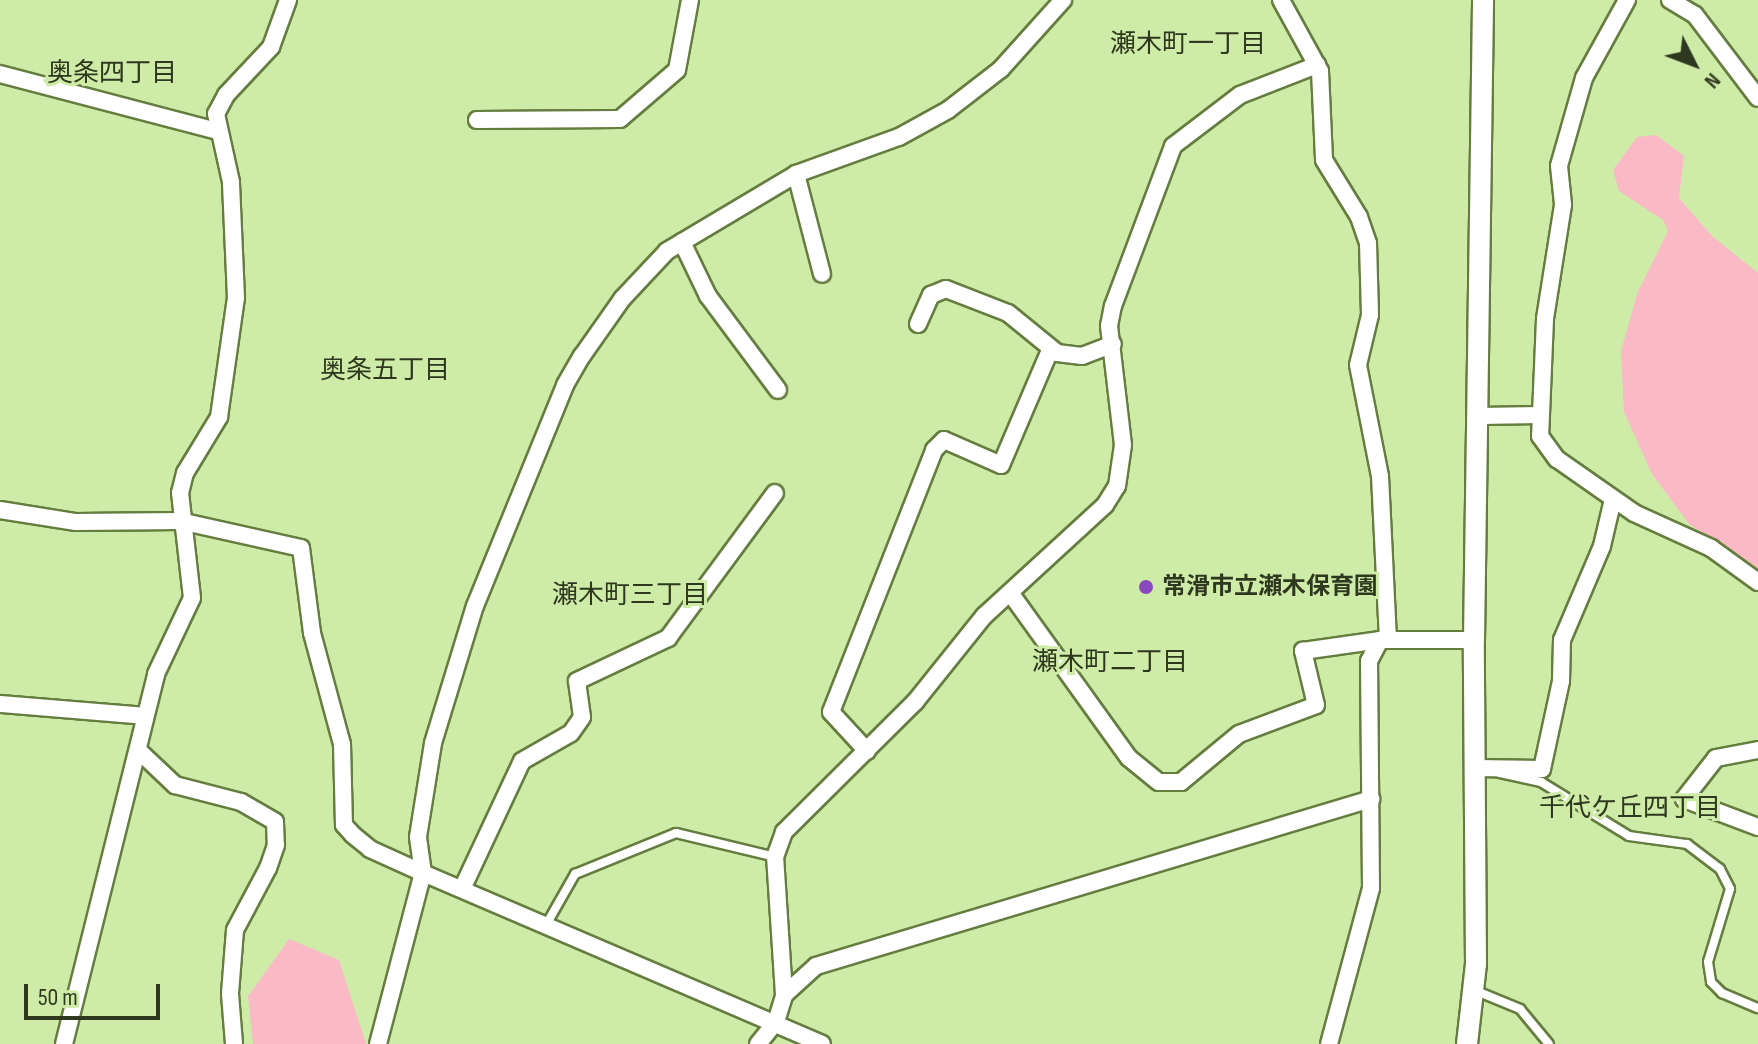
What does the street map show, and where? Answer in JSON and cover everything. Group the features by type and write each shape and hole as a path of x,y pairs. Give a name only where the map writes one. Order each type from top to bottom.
{"street":[{"path":"64,1044 156,674 179,636 192,598 193,571 180,521 185,473 219,417 234,323 231,182 216,114 226,95 271,47 288,0"},
{"path":"477,120 620,119 677,70 690,0"},
{"path":"378,1044 423,873 418,837 433,743 475,606 570,375 622,299 682,242 796,174 899,137 948,110 1001,69 1063,0"},
{"path":"1281,0 1317,65 1324,160 1359,217 1368,243 1370,315 1358,365 1380,476 1384,639 1369,661 1371,888 1329,1044"},
{"path":"1467,1044 1473,990 1482,768 1474,640 1483,0"},
{"path":"1627,0 1584,78 1559,166 1563,205 1545,319 1541,415 1545,449 1613,499 1711,548 1758,582"},
{"path":"1670,0 1695,15 1758,98"},
{"path":"758,1044 776,1022 784,995 775,857 784,832 915,702 984,616 1105,505 1117,486 1123,445 1113,344 1113,306 1173,146 1240,95 1317,65"},
{"path":"0,74 218,131"},
{"path":"796,174 822,274"},
{"path":"682,242 708,296 778,390"},
{"path":"918,324 931,295 946,289 1008,313 1050,350 1082,356 1113,344"},
{"path":"867,751 831,712 934,450 944,440 1001,465 1050,350"},
{"path":"1478,416 1541,415"},
{"path":"462,889 522,761 571,733 582,717 577,681 668,638 775,493"},
{"path":"1482,768 1542,769 1561,681 1562,640 1602,546 1613,499"},
{"path":"0,510 76,522 180,521 301,548 312,633 342,744 344,825 370,849 822,1044"},
{"path":"1011,594 1129,758 1159,782 1181,782 1239,734 1316,705 1303,651 1384,639 1474,640"},
{"path":"0,704 145,716"},
{"path":"1758,750 1732,751 1716,758 1684,799 1758,827"},
{"path":"139,751 175,785 241,802 275,822 276,845 268,868 235,930 230,994 234,1044"},
{"path":"784,995 816,966 1371,799"}],"lane":[{"path":"1482,768 1541,782 1629,836 1687,844 1720,869 1730,889 1708,962 1711,982 1722,993 1758,1008"},
{"path":"546,925 575,874 676,833 775,857"},
{"path":"1473,990 1520,1009 1549,1044"}],"shaded area":[{"path":"1656,135 1684,156 1679,198 1712,236 1758,273 1758,568 1689,524 1652,474 1624,412 1621,351 1637,294 1668,231 1663,220 1619,191 1613,170 1637,137"},
{"path":"289,939 339,960 366,1044 253,1044 248,996"}],"place":[{"name":"常滑市立瀬木保育園","path":"1146,587"}],"district":[{"name":"瀬木町一丁目","path":"1188,45"},
{"name":"奥条四丁目","path":"112,74"},
{"name":"奥条五丁目","path":"385,371"},
{"name":"瀬木町三丁目","path":"630,596"},
{"name":"瀬木町二丁目","path":"1110,663"},
{"name":"千代ケ丘四丁目","path":"1630,809"}]}
